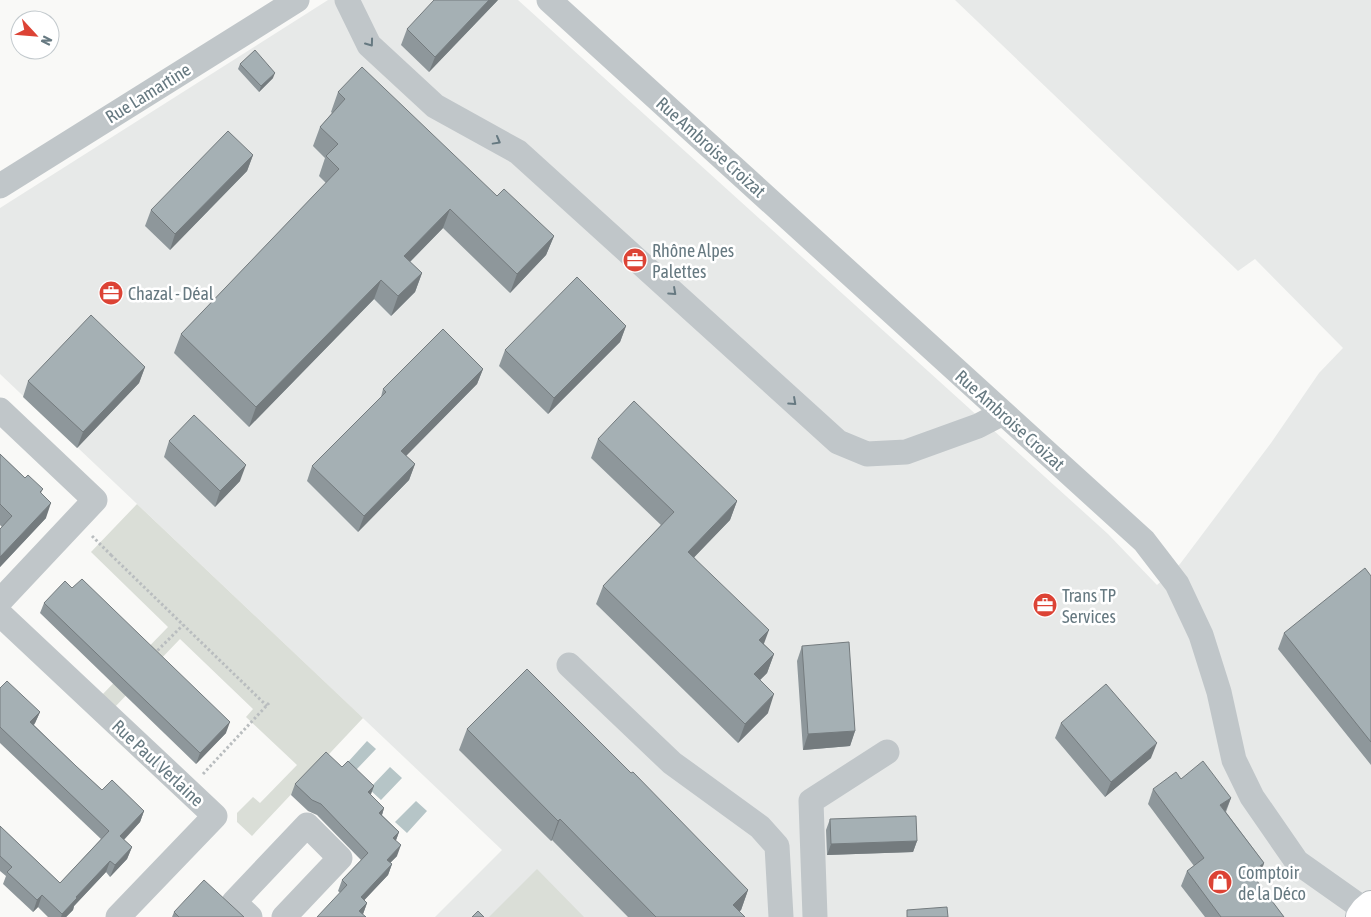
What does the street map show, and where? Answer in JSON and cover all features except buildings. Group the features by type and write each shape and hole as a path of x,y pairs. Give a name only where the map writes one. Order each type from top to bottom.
{"street":[{"name":"Rue Lamartine","path":"0,186 297,0"},
{"path":"347,0 369,44 434,106 518,152 838,442 867,454 906,452 978,426 1003,413"},
{"name":"Rue Ambroise Croizat","path":"549,0 1144,541 1177,584 1201,635 1219,692 1234,760 1252,797 1297,862 1365,911"},
{"path":"0,410 95,500 0,601"},
{"name":"Rue Paul Verlaine","path":"0,614 215,816 118,917"},
{"path":"569,665 672,763 760,827 777,846 781,917"},
{"path":"815,917 811,801 887,752"},
{"path":"250,917 234,902 307,826 340,858 284,917"}],"path":[{"path":"111,555 268,705 187,790"},
{"path":"148,660 183,625"}],"shaded area":[{"path":"328,0 518,0 1108,534 1157,585 1180,564 1271,443 1319,373 1343,348 1255,259 1238,271 955,0 1371,0 1371,917 435,917 502,850 0,374 0,208"},
{"path":"137,504 363,718 252,836 237,822 237,813 253,797 260,803 297,765 246,717 253,709 180,639 113,709 100,697 168,627 91,552"},
{"path":"367,741 376,749 356,770 348,762"},
{"path":"390,767 402,778 381,800 369,789"},
{"path":"416,801 427,811 407,833 395,822"},
{"path":"537,869 584,917 489,917"}],"place":[{"name":"Rhône Alpes Palettes","path":"635,260"},
{"name":"Chazal - Déal","path":"111,293"},
{"name":"Trans TP Services","path":"1045,605"},
{"name":"Comptoir de la Déco","path":"1220,882"}]}
